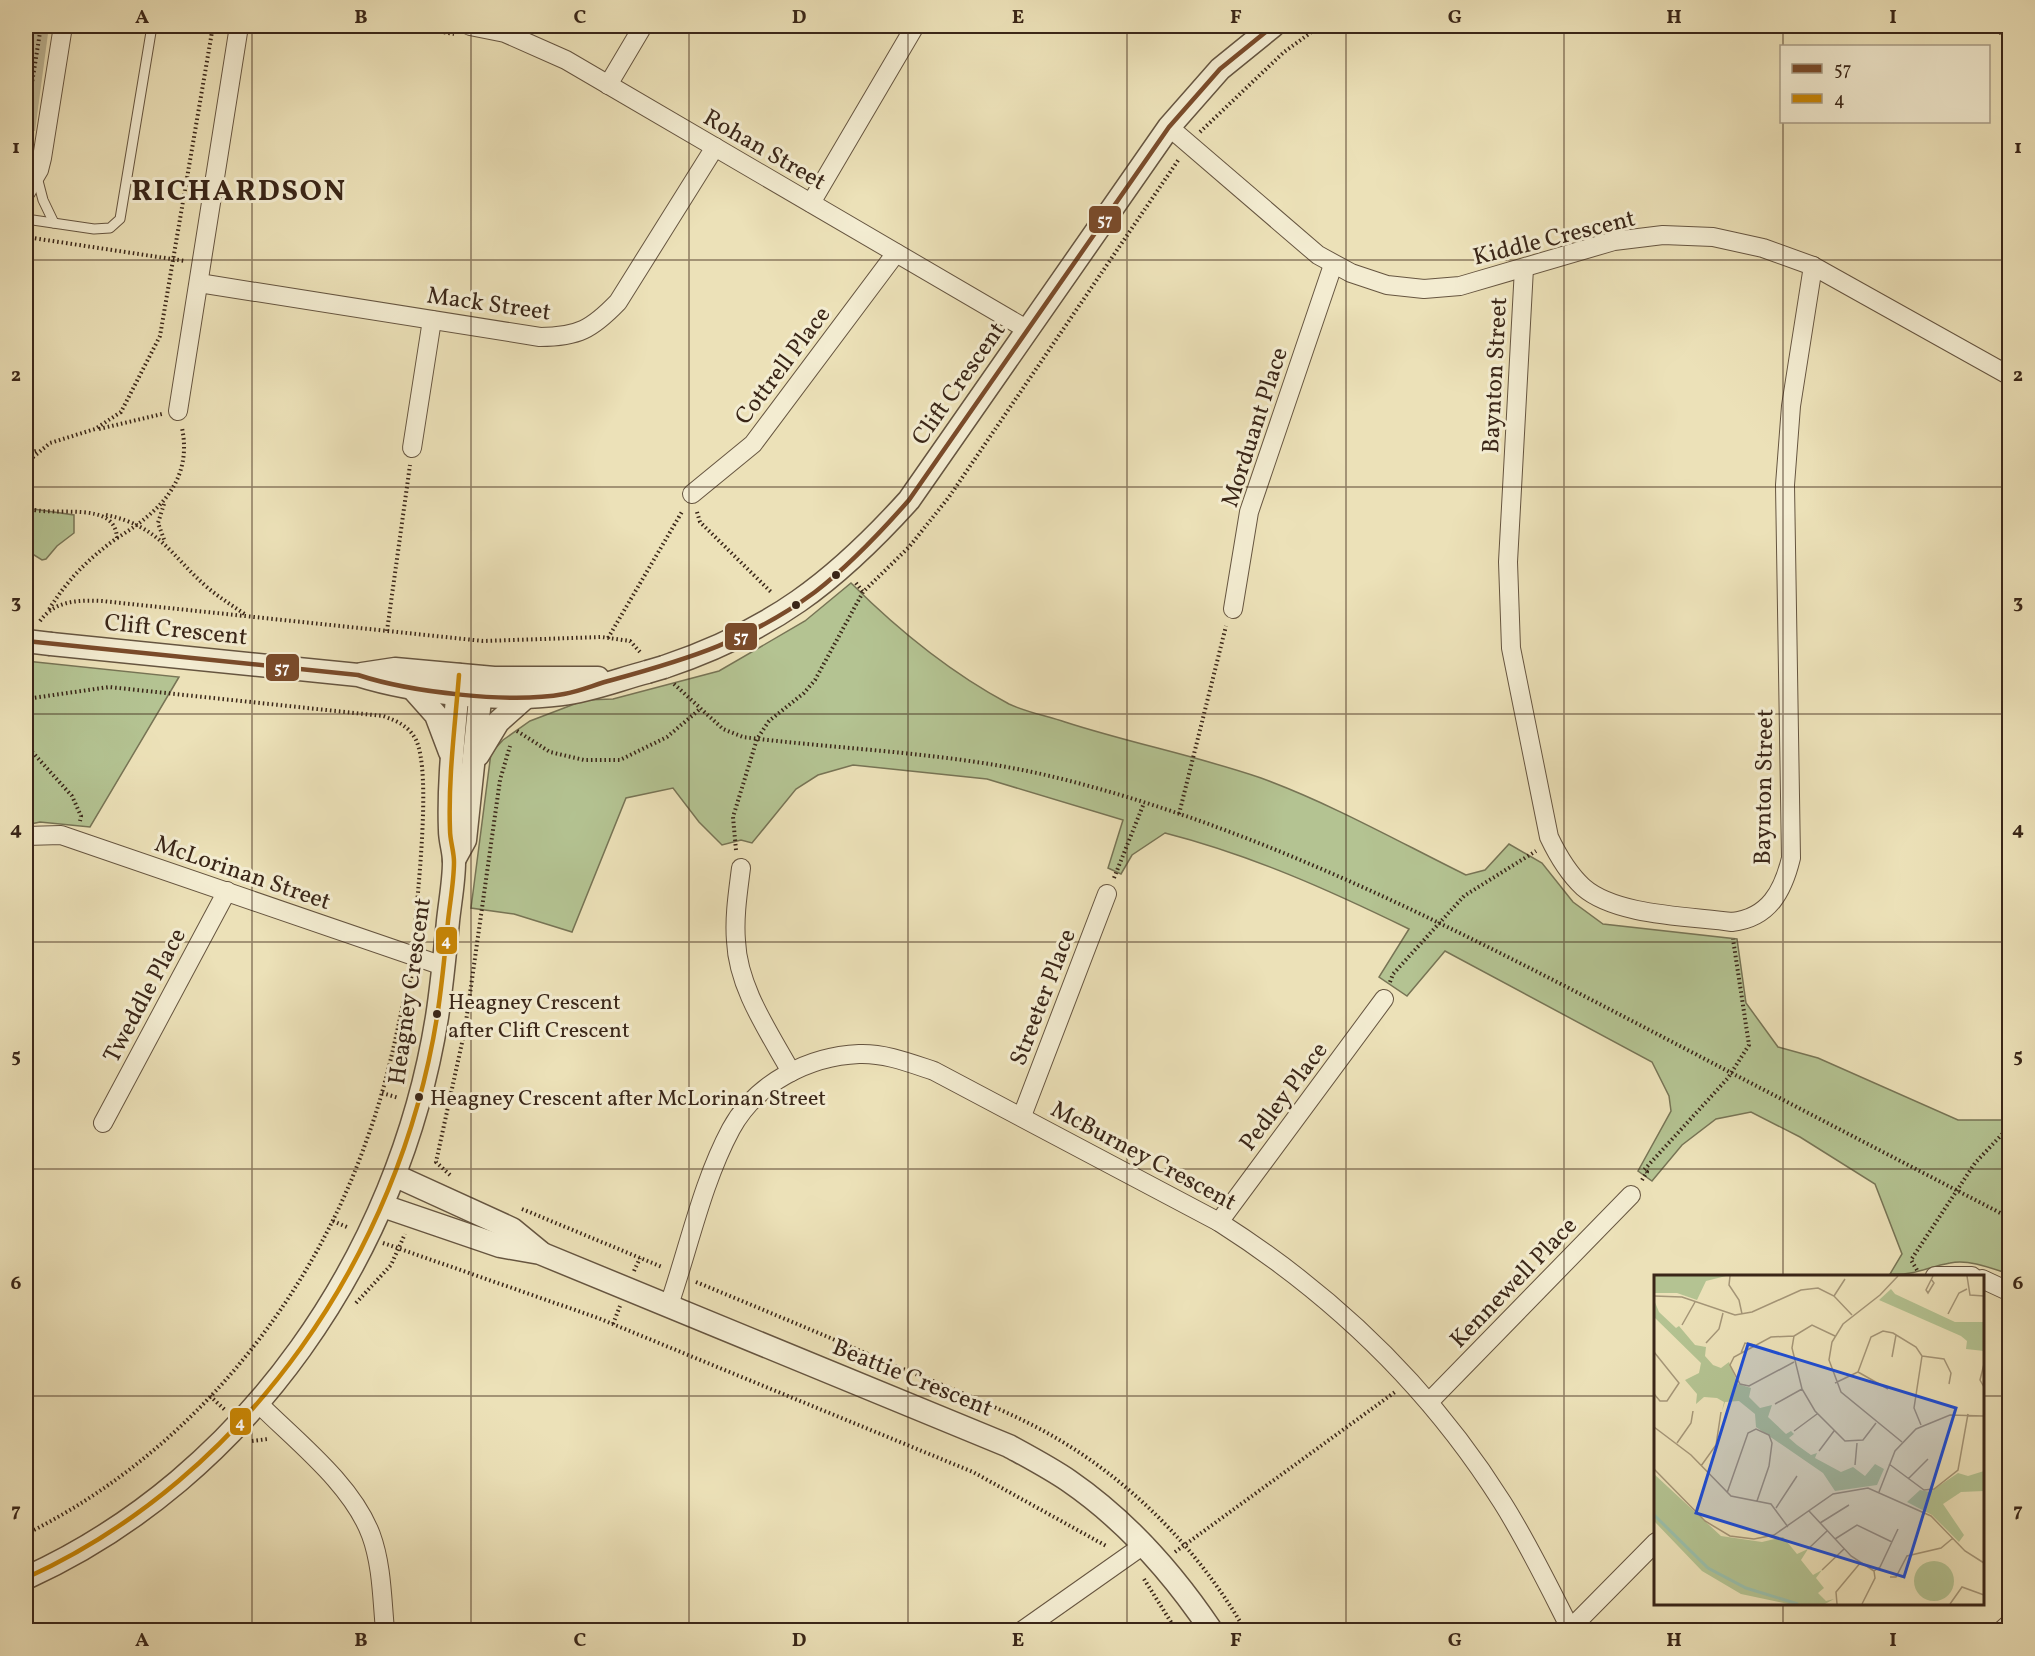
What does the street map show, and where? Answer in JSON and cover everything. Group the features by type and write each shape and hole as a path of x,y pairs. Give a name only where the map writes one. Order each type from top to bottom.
{"street":[{"path":"26,192 37,174 42,158 63,26"},
{"path":"178,411 239,26"},
{"name":"Rohan Street","path":"470,26 526,41 608,85 1028,330"},
{"path":"608,85 643,26"},
{"path":"811,203 915,26"},
{"name":"Clift Crescent","path":"358,675 394,669 526,697 564,694 699,656 759,628 814,592 865,549 909,500 1168,127 1220,69 1273,26"},
{"name":"Kiddle Crescent","path":"1168,127 1318,255 1334,265 1387,285 1424,289 1460,286 1614,242 1663,235 1713,237 1763,248 1813,266 2010,376"},
{"name":"Mack Street","path":"198,283 540,337 566,337 589,328 618,302 715,147"},
{"name":"Cottrell Place","path":"692,494 753,444 896,253"},
{"name":"Morduant Place","path":"1233,609 1249,512 1334,265"},
{"name":"Baynton Street","path":"1524,267 1508,562 1508,619 1511,648 1549,837 1563,865 1596,896 1622,907 1732,922 1763,911 1785,884 1791,858 1785,485 1791,406 1813,266"},
{"path":"412,448 432,320"},
{"name":"Clift Crescent","path":"32,633 51,644 358,675 394,686 412,688 458,684"},
{"name":"Clift Crescent","path":"482,686 574,676 614,679"},
{"name":"Heagney Crescent","path":"458,684 463,766"},
{"name":"Heagney Crescent","path":"26,1578 83,1547 176,1482 258,1403 295,1357 328,1310 383,1206 412,1129 429,1062 443,966 454,862 450,830 482,686"},
{"path":"412,688 436,715 463,766 484,743 498,722 526,697"},
{"name":"McLorinan Street","path":"26,836 60,835 74,839 443,966"},
{"path":"741,868 736,943 741,974 753,1002 791,1072"},
{"name":"Tweddle Place","path":"103,1123 227,891"},
{"name":"Streeter Place","path":"1022,1116 1107,894"},
{"name":"Pedley Place","path":"1219,1222 1384,999"},
{"name":"McBurney Crescent","path":"669,1305 717,1160 732,1128 764,1090 791,1072 824,1059 861,1054 898,1058 934,1071 1219,1222 1330,1303 1430,1402 1501,1501 1570,1630"},
{"name":"Beattie Crescent","path":"396,1176 512,1229 540,1252"},
{"name":"Kennewell Place","path":"1430,1402 1631,1195"},
{"name":"Beattie Crescent","path":"383,1206 500,1246 540,1252 1009,1446 1067,1479 1094,1499 1145,1544 1211,1630"},
{"path":"1984,1280 2010,1292"},
{"path":"258,1403 346,1491 365,1521 379,1572 385,1630"},
{"path":"1023,1630 1145,1544"},
{"path":"1570,1630 1654,1544"},
{"path":"2002,1630 2010,1623"}],"lane":[{"path":"26,219 94,229 110,228 120,219 152,26"},
{"path":"37,174 43,200 54,223"}],"path":[{"path":"26,122 41,26"},
{"path":"95,429 121,412 160,336 213,26"},
{"path":"1203,127 1284,52 1320,26"},
{"path":"1988,26 2010,38"},
{"path":"741,868 734,842 733,818 757,739 770,722 804,693 814,680 863,592 909,547 949,497 1176,164"},
{"path":"26,237 202,264"},
{"path":"26,454 69,436 178,411 185,442 176,481 158,523 169,547"},
{"path":"387,631 412,448"},
{"path":"26,463 42,449"},
{"path":"692,494 700,522 771,592"},
{"path":"608,638 692,494"},
{"path":"32,633 73,575 91,558 139,524 166,501"},
{"path":"26,508 51,513 102,514 139,524 169,547 209,589 247,616"},
{"path":"102,514 114,523 117,538"},
{"path":"856,583 863,592"},
{"path":"48,612 72,602 102,601 483,641 589,636 630,641 700,709 730,733 757,739 878,750 1012,768 1144,803 1283,852 1440,923 2010,1218"},
{"path":"1179,814 1223,633 1233,609"},
{"path":"26,699 109,687 383,716 397,721 409,730 415,740 424,771 415,927"},
{"path":"509,725 516,732 550,752 584,760 620,760 667,737 700,709"},
{"path":"457,1180 436,1162 460,1060 500,780 512,743"},
{"path":"26,745 72,796 81,816 74,839"},
{"path":"1107,894 1144,803"},
{"path":"1384,999 1393,974 1464,896 1542,847 1549,837"},
{"path":"1631,1195 1647,1172 1644,1170 1732,1074 1749,1045 1732,922"},
{"path":"26,1534 89,1497 145,1456 202,1404 257,1343 314,1258 333,1221 367,1139 382,1093 412,975"},
{"path":"382,1093 401,1098 404,1087"},
{"path":"1919,1275 1911,1260 1956,1190 1989,1146 2010,1126"},
{"path":"520,1208 640,1258"},
{"path":"399,1250 598,1318 973,1472 1103,1543 1124,1559"},
{"path":"693,1275 697,1282"},
{"path":"1176,1630 1146,1584 1143,1574 1410,1382"}],"green space":[{"path":"26,508 74,515 74,533 57,546 46,559 42,560 26,550"},
{"path":"851,583 926,649 987,692 1016,707 1261,778 1339,811 1466,875 1485,870 1509,844 1542,863 1573,902 1603,924 1737,939 1746,1003 1778,1047 1818,1058 1958,1120 2004,1120 2009,1117 2009,1274 1980,1265 1957,1262 1913,1272 1890,1274 1902,1254 1875,1184 1800,1137 1751,1112 1716,1119 1682,1145 1652,1181 1638,1171 1671,1111 1669,1096 1652,1062 1445,951 1407,996 1379,977 1409,929 1259,863 1165,833 1132,855 1121,874 1108,868 1123,820 987,779 853,765 818,775 796,789 752,843 741,840 722,845 699,822 673,788 626,798 572,932 514,914 471,908 491,753 503,740 530,721 585,700 613,699 719,671 805,621"},
{"path":"26,661 179,677 90,827 40,822 26,825"}],"building":[{"path":"26,26 34,26 26,88"}],"transit line":[{"name":"57","path":"26,641 358,675 432,691 516,698 542,697 576,691 693,656 743,635 791,609 828,582 909,500 1169,127 1220,69 1273,26"},
{"name":"4","path":"26,1578 106,1535 179,1481 244,1419 300,1348 349,1272 388,1190 418,1105 437,1017 454,869 450,834 450,791 459,675"}],"place":[{"name":"Heagney Crescent after Clift Crescent","path":"437,1014"},
{"name":"Heagney Crescent after McLorinan Street","path":"419,1097"}],"district":[{"name":"RICHARDSON","path":"239,190"}]}
